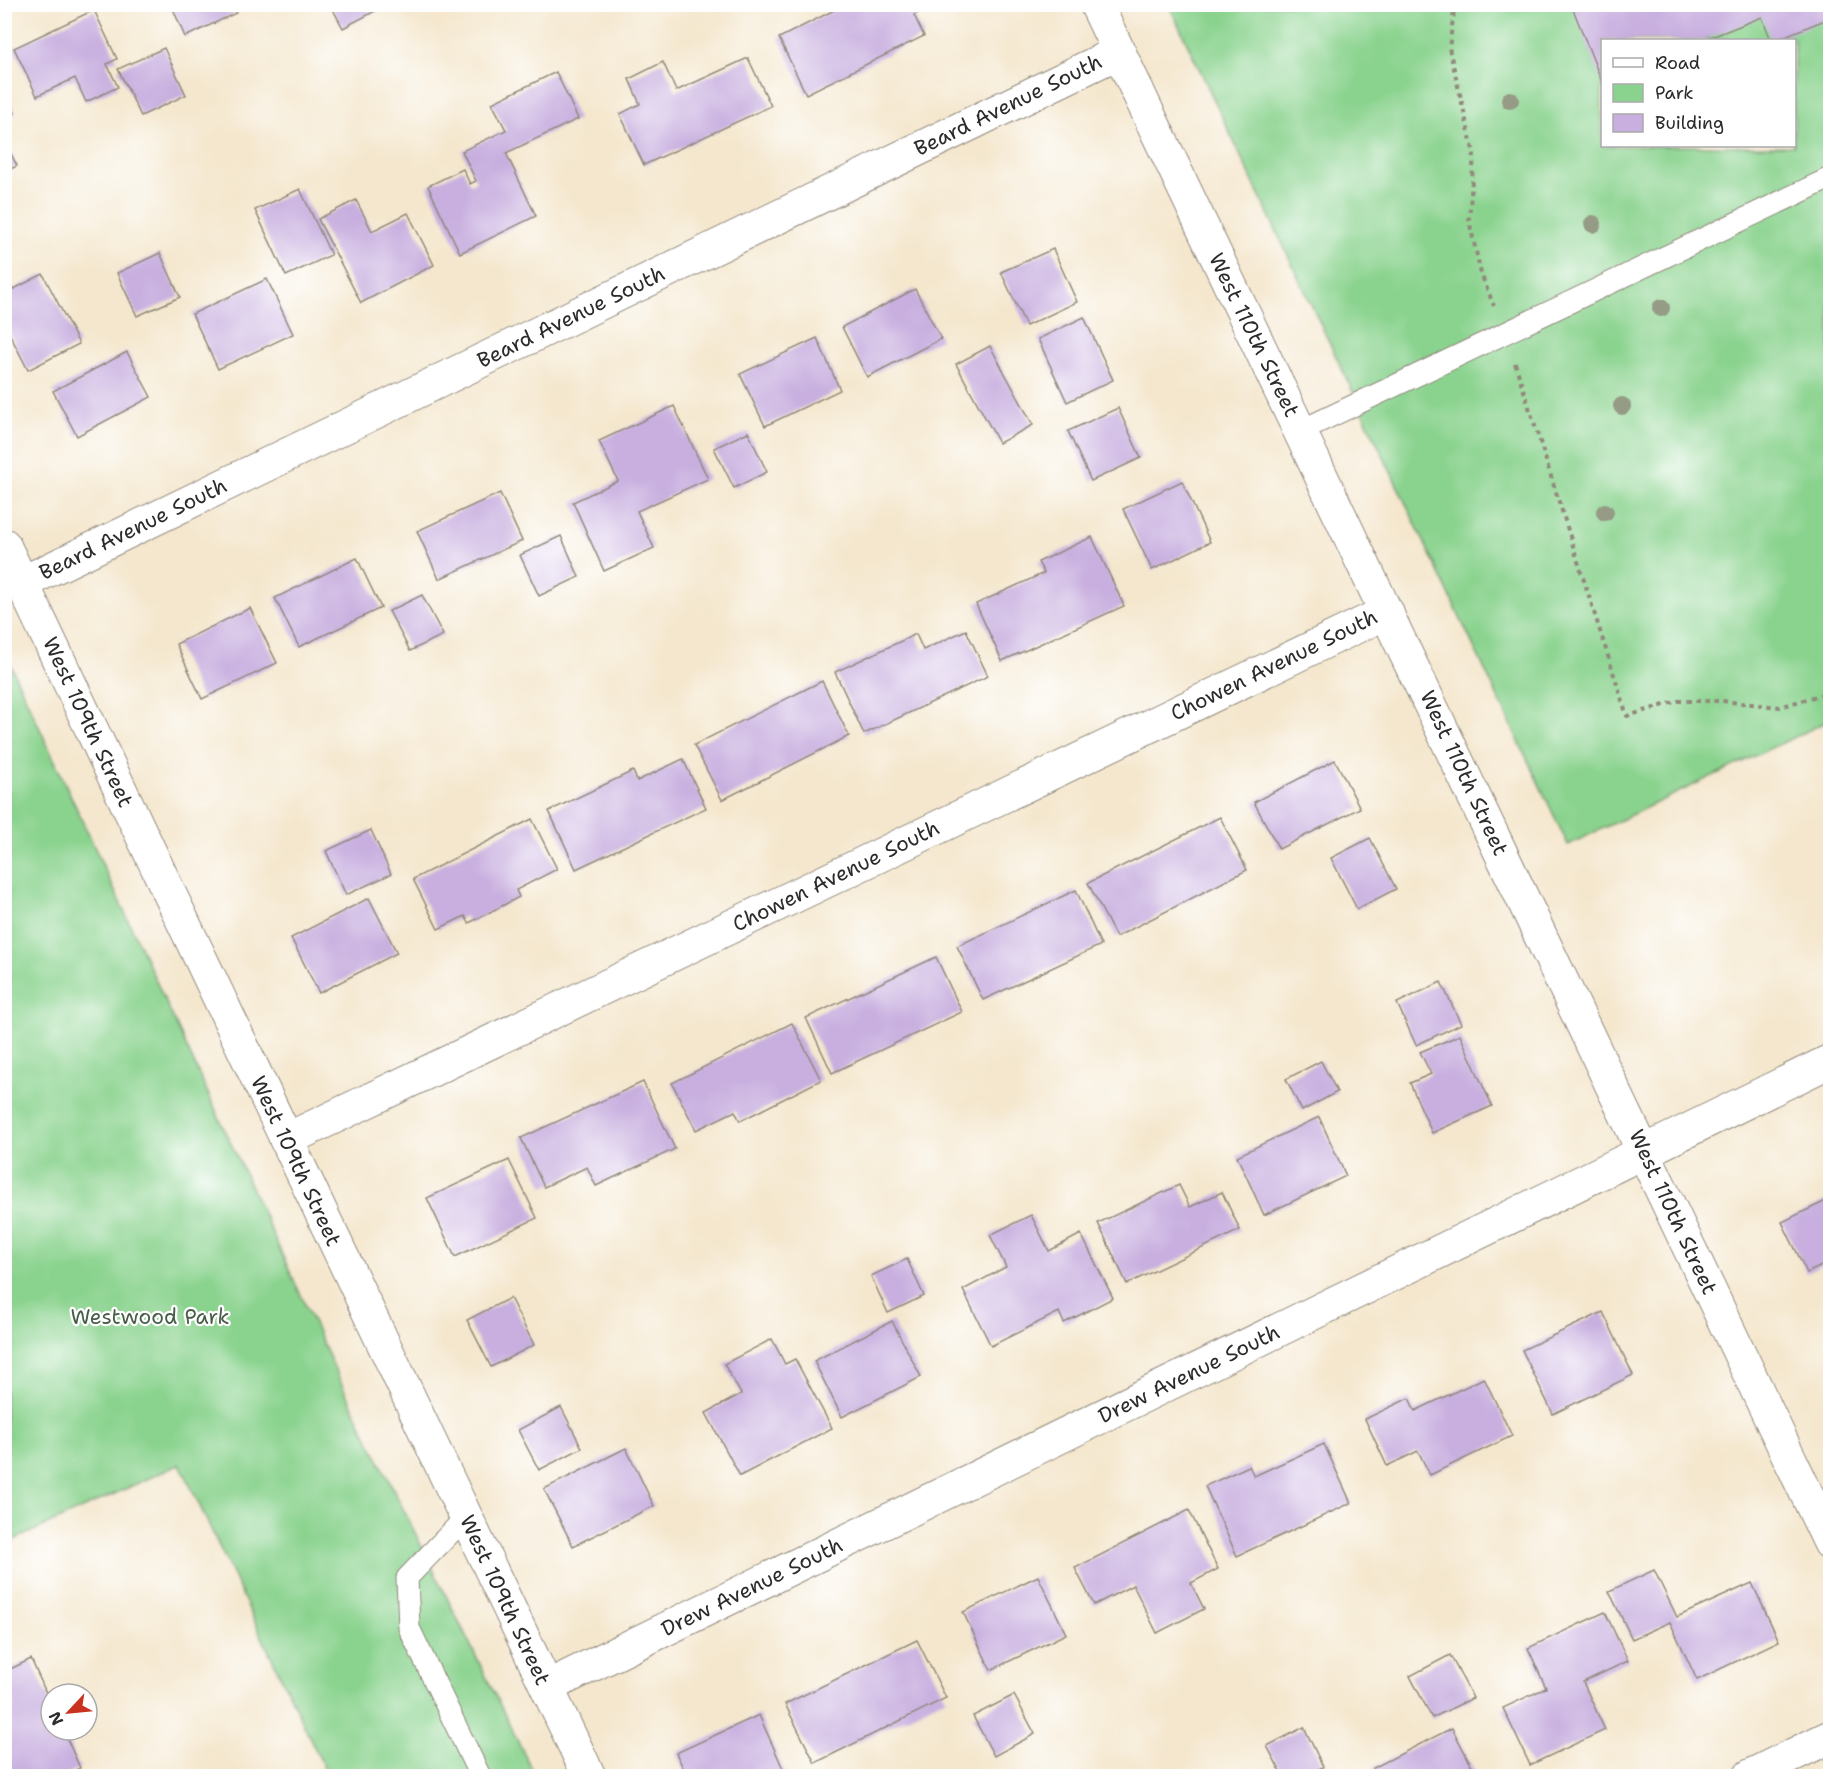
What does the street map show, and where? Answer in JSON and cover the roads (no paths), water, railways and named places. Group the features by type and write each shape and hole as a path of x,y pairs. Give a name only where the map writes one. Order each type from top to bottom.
{"street":[{"name":"West 110th Street","path":"1096,4 1830,1543"},
{"name":"Beard Avenue South","path":"13,587 1119,52"},
{"name":"West 109th Street","path":"4,545 13,587 286,1140 589,1776"},
{"name":"Chowen Avenue South","path":"286,1140 1387,612"},
{"name":"Drew Avenue South","path":"547,1687 1830,1061"},
{"path":"1750,1776 1830,1737"}],"lane":[{"path":"1300,431 1830,178"},
{"path":"466,1517 407,1578 409,1628 480,1776"}],"park label":[{"name":"Westwood Park","path":"150,1317"}]}
